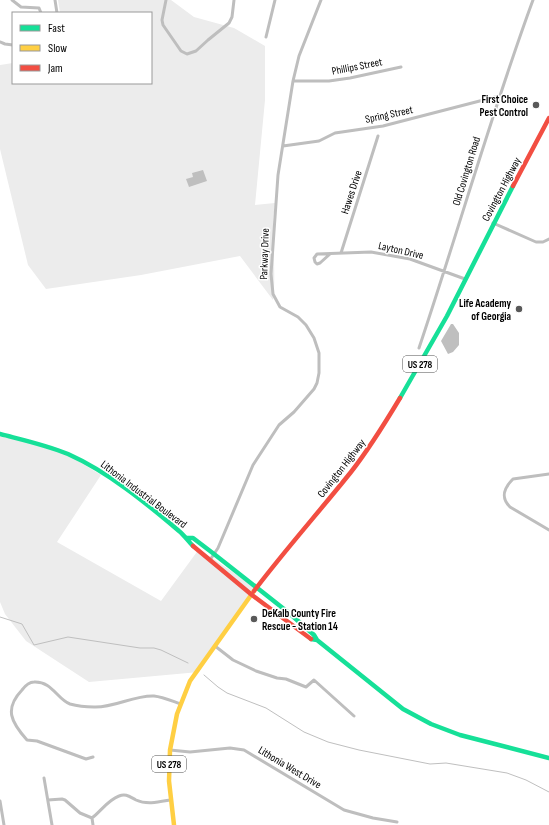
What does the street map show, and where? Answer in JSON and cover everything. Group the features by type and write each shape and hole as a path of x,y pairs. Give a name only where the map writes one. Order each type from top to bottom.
{"main road":[{"name":"Covington Highway","path":"174,825 170,800 170,750 175,724 190,681 272,567 352,471 373,441 408,385 549,118"},
{"name":"Lithonia Industrial Boulevard","path":"0,434 57,451 87,464 113,480 187,538 191,544 252,594 310,639 317,640"},
{"name":"Lithonia Industrial Boulevard","path":"187,538 193,538 214,554 403,709 431,724 460,735 549,758"}],"street":[{"path":"12,0 21,7 39,8 41,12"},
{"path":"55,0 57,12"},
{"path":"166,0 162,20 163,25 181,50 187,54 196,51 229,23 232,17 234,0"},
{"path":"266,37 276,0"},
{"name":"Parkway Drive","path":"210,560 214,554 252,465 279,425 294,412 314,389 319,373 319,353 312,333 298,317 280,307 273,294 271,267 278,175 284,146 293,81 299,56 321,0"},
{"name":"Old Covington Road","path":"419,348 445,271 499,96 534,0"},
{"path":"0,42 12,45"},
{"name":"Phillips Street","path":"293,81 329,81 401,67"},
{"name":"Spring Street","path":"284,146 319,141 335,133 383,126 499,96"},
{"name":"Hawes Drive","path":"341,254 378,136"},
{"path":"493,223 536,242 543,242 549,239"},
{"name":"Layton Drive","path":"330,254 320,263 317,264 314,262 314,258 317,254 371,252 410,259 465,279"},
{"path":"549,474 513,479 504,490 504,497 506,503 510,506 549,530"},
{"path":"215,646 233,660 256,671 276,678 286,679 306,687 314,680 354,716"},
{"path":"93,757 86,759 37,741 27,740 17,728 11,715 13,701 26,685 34,682 46,684 69,704 79,706 104,707 155,696 181,704"},
{"name":"Lithonia West Drive","path":"170,750 190,752 230,748 244,750 344,810 373,818 397,822"},
{"path":"44,778 52,825"},
{"path":"92,818 120,795 127,795 135,800 146,803 170,800"},
{"path":"48,800 65,800 80,813 92,818"},
{"path":"0,801 4,825"},
{"path":"92,818 93,825"}],"shaded area":[{"path":"58,0 171,0 194,17 234,28 265,46 265,100 255,205 275,203 273,227 273,300 240,256 141,275 46,289 28,265 0,149 0,65 12,63 12,84 152,84 152,12 60,12"},
{"path":"203,170 207,181 189,187 186,179 193,177 192,173"},
{"path":"451,324 453,324 459,333 459,345 453,352 448,354 441,341"},
{"path":"0,435 65,453 101,475 57,542 161,601 199,549 256,588 222,634 199,672 89,682 26,641 5,614 0,602"}],"waterway":[{"path":"0,617 22,624 34,645 68,637 140,648 154,648 188,663"},
{"path":"204,675 227,693 266,708 304,732 328,742 359,750 430,764 446,763 507,773 526,780 549,792"}],"traffic: fast":[{"path":"400,398 447,316 513,186"},
{"path":"0,434 60,451 83,461 126,488 181,533 193,546"},
{"path":"187,538 193,538 214,554 289,613 314,635 317,640"},
{"path":"311,639 317,640 403,709 431,724 460,735 549,758"}],"traffic: slow":[{"path":"174,825 169,781 170,750 177,714 190,681 254,591"}],"traffic: jam":[{"path":"513,186 549,118"},
{"path":"254,591 358,463 377,436 400,398"},
{"path":"193,546 252,595 311,639"}],"place":[{"name":"First Choice Pest Control","path":"536,105"},
{"name":"Life Academy of Georgia","path":"519,309"},
{"name":"DeKalb County Fire Rescue - Station 14","path":"254,619"}]}
